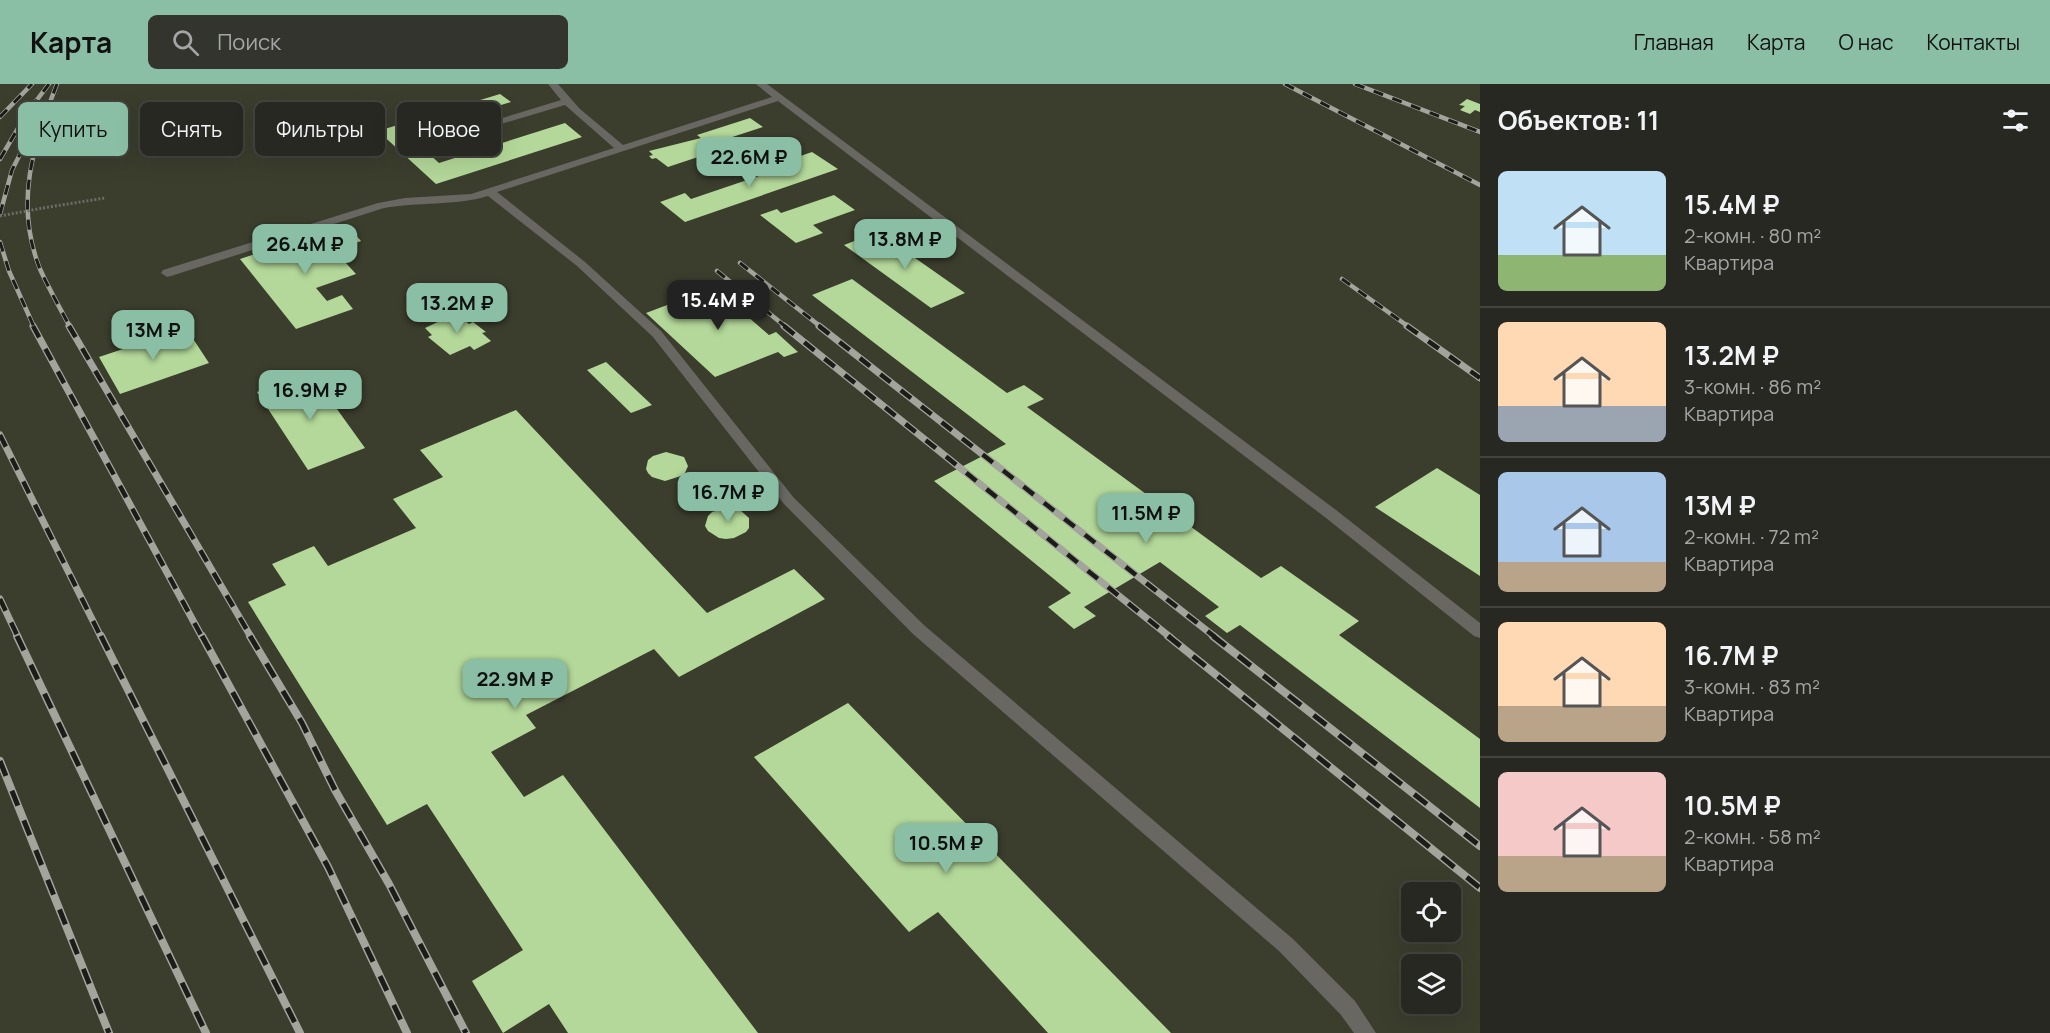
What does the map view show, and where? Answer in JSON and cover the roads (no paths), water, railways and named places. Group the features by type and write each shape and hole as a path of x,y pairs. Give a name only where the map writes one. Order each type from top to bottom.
{"lane":[{"path":"553,84 566,102 622,149"},
{"path":"761,84 1331,514 1480,633"},
{"path":"167,273 382,206 405,201 472,197 778,98"},
{"path":"501,121 566,102"},
{"path":"489,192 581,264 657,334 789,501 919,630 1286,945 1348,1008 1366,1033"}],"railway":[{"path":"0,117 32,84"},
{"path":"0,159 27,113 49,84"},
{"path":"57,84 34,152 30,175 28,221 32,245 40,269 70,327"},
{"path":"1285,84 1480,185"},
{"path":"1355,84 1480,132"},
{"path":"0,214 12,170 19,156"},
{"path":"0,242 9,271 34,327"},
{"path":"740,263 821,327"},
{"path":"717,271 786,327"},
{"path":"1342,279 1409,327"},
{"path":"33,326 202,637"},
{"path":"69,326 251,637"},
{"path":"784,326 1170,637"},
{"path":"819,326 1215,637"},
{"path":"1407,326 1480,378"},
{"path":"0,435 101,637"},
{"path":"0,599 18,637"},
{"path":"17,636 206,1033"},
{"path":"101,636 300,1033"},
{"path":"202,636 328,867 407,1033"},
{"path":"250,636 302,723 335,790 389,884 466,1033"},
{"path":"1168,636 1480,888"},
{"path":"1213,636 1480,846"},
{"path":"0,761 109,1033"}]}
